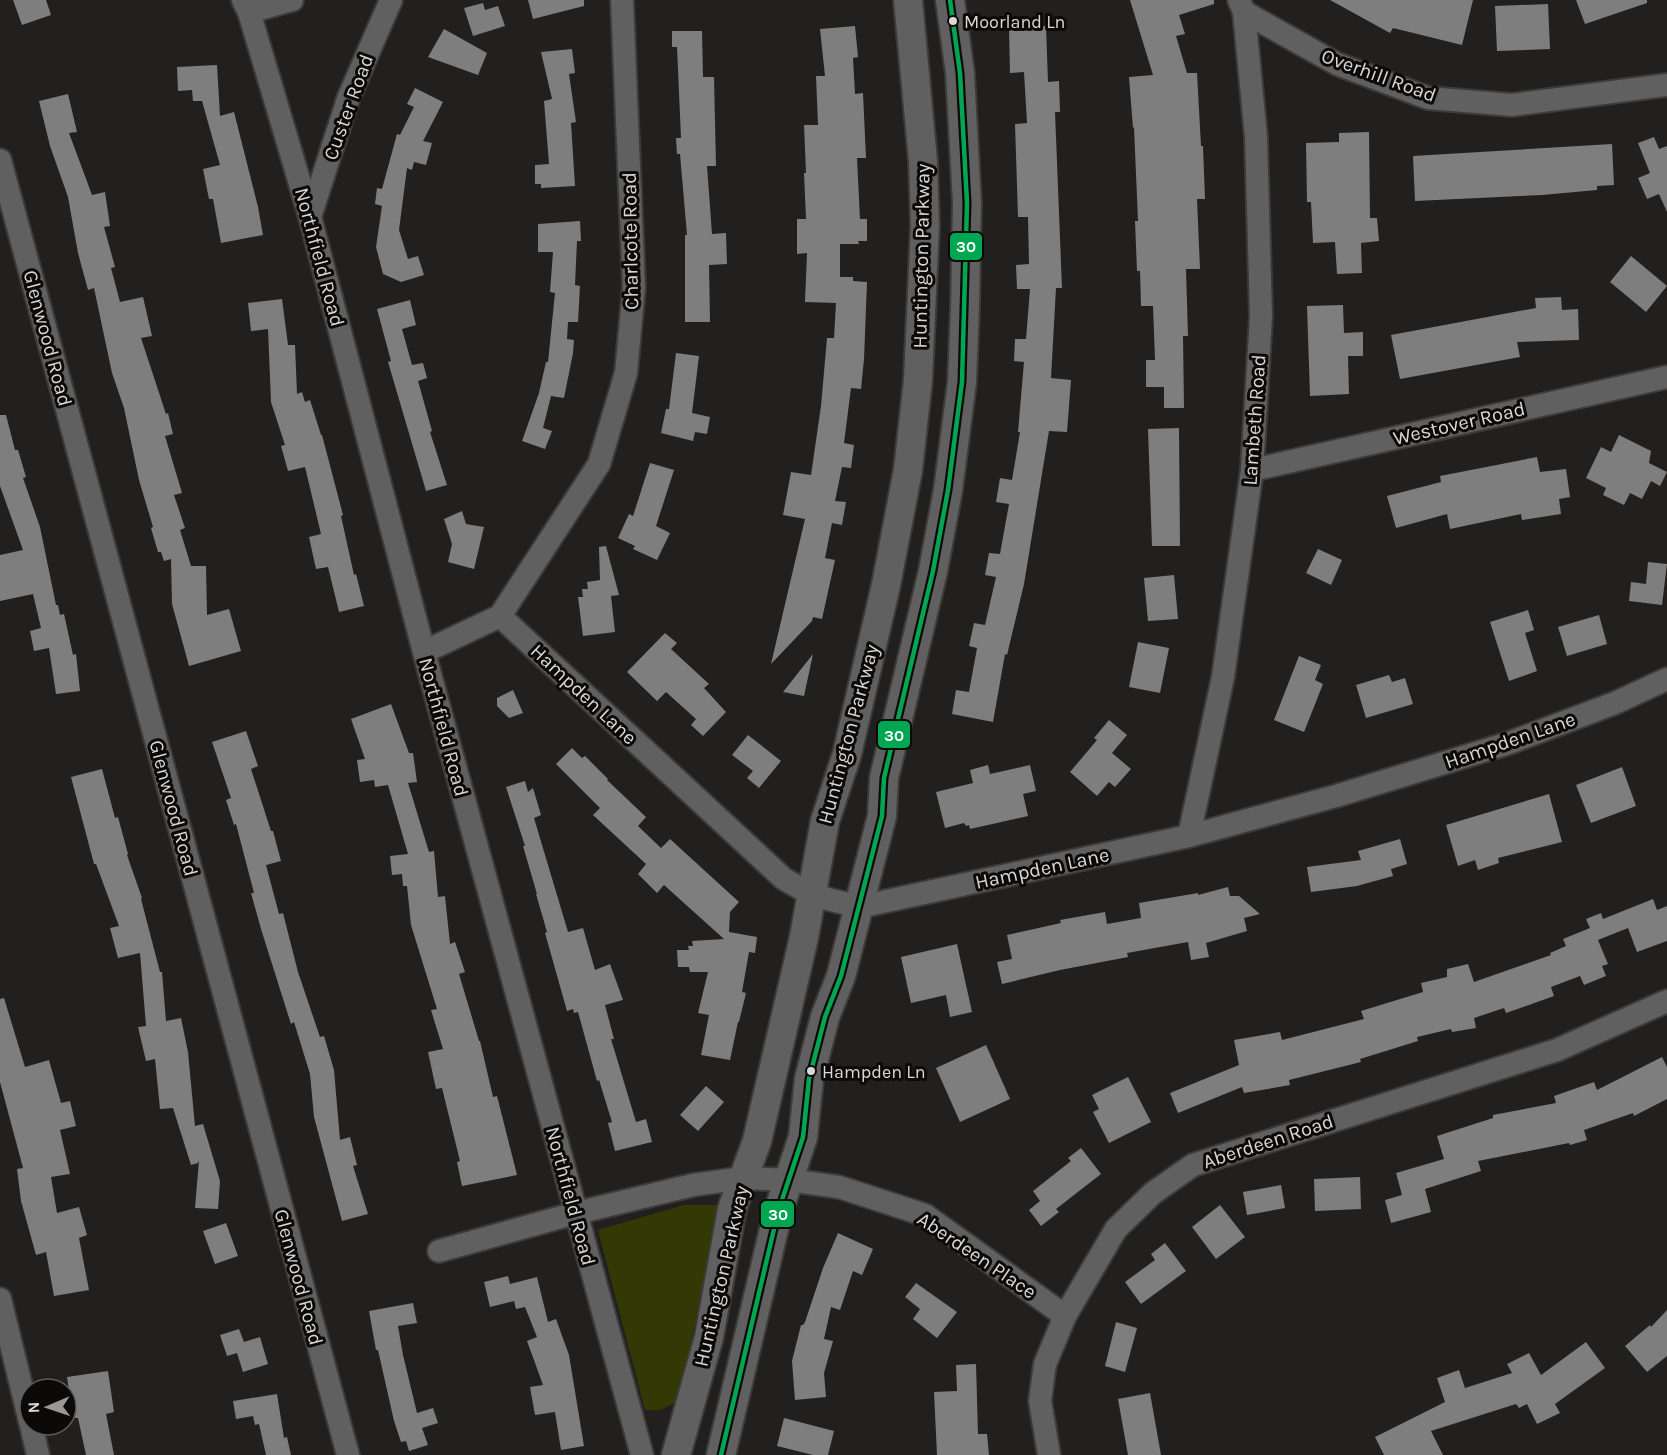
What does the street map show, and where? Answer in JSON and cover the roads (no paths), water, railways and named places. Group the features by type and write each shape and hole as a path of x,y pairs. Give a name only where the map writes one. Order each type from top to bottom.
{"street":[{"path":"246,6 292,0"},
{"name":"Custer Road","path":"310,217 348,99 391,0"},
{"name":"Charlcote Road","path":"500,616 599,464 626,373 634,287 622,0"},
{"name":"Huntington Parkway","path":"676,1455 709,1337 732,1209 757,1141 804,937 825,821 847,754 886,585 908,470 917,391 925,225 923,161 908,0"},
{"name":"Huntington Parkway","path":"721,1455 778,1212 803,1137 809,1079 825,1017 841,976 882,816 887,763 933,571 948,490 962,382 966,238 965,141 960,73 950,0"},
{"name":"Northfield Road","path":"246,6 310,217 424,652 642,1455"},
{"name":"Overhill Road","path":"1241,6 1337,64 1428,98 1512,105 1667,85"},
{"name":"Lambeth Road","path":"1188,836 1224,677 1252,470 1261,316 1256,137 1241,6"},
{"name":"Glenwood Road","path":"0,160 348,1455"},
{"name":"Westover Road","path":"1252,470 1667,377"},
{"path":"424,652 500,616"},
{"name":"Hampden Lane","path":"500,616 784,879 812,895 859,907 1188,836 1336,796 1509,743 1615,703 1667,679"},
{"name":"Aberdeen Road","path":"1049,1455 1040,1401 1045,1364 1065,1317 1116,1229 1153,1193 1194,1165 1557,1050 1667,1001"},
{"name":"Aberdeen Place","path":"438,1251 576,1213 693,1185 743,1178 788,1180 839,1188 925,1215 1065,1317"},
{"path":"0,1299 8,1362 18,1390"},
{"path":"34,1437 38,1455"}],"place":[{"name":"Moorland Ln","path":"953,21"},
{"name":"Hampden Ln","path":"811,1071"}]}
